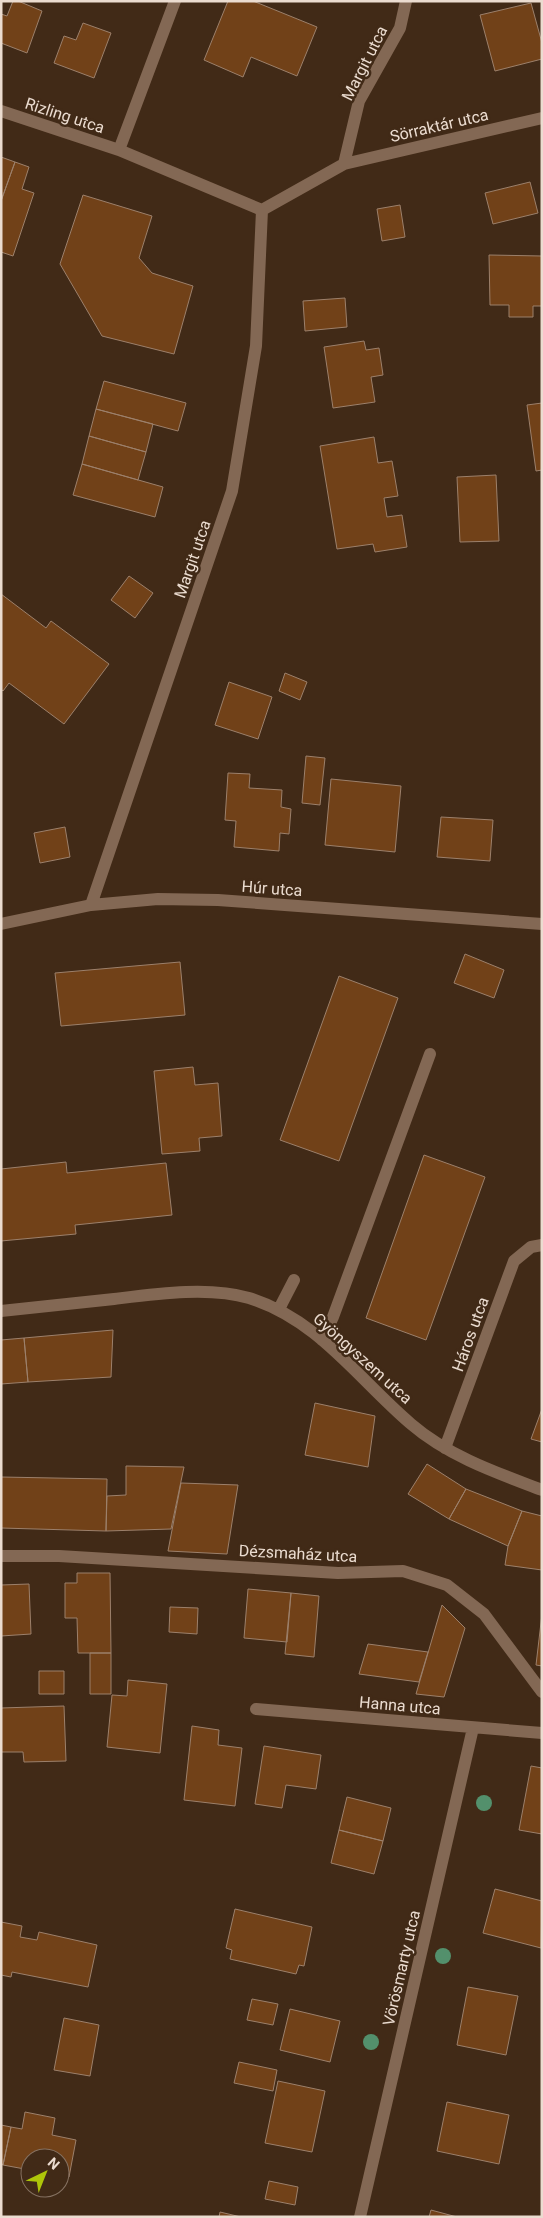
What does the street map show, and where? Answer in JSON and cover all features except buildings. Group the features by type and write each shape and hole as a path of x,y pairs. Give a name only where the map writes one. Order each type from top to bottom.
{"street":[{"path":"175,1 119,150 262,210 344,164"},
{"name":"Margit utca","path":"344,164 359,101 400,28 406,1"},
{"name":"Rizling utca","path":"1,111 119,150"},
{"name":"Sörraktár utca","path":"344,164 542,118"},
{"name":"Margit utca","path":"90,905 232,491 256,346 262,210"},
{"name":"Húr utca","path":"1,924 90,905 158,899 218,900 542,924"},
{"path":"322,1340 333,1317 430,1054"},
{"name":"Háros utca","path":"445,1448 514,1261 532,1247 542,1245"},
{"path":"279,1309 294,1280"},
{"name":"Gyöngyszem utca","path":"1,1312 158,1294 205,1292 247,1298 279,1309 322,1340 355,1368 411,1424 445,1448 500,1474 542,1490"},
{"name":"Dézsmaház utca","path":"1,1556 59,1556 338,1573 403,1571 447,1585 484,1614 542,1692"},
{"name":"Hanna utca","path":"256,1709 542,1734"},
{"name":"Vörösmarty utca","path":"360,2217 473,1728"}]}
